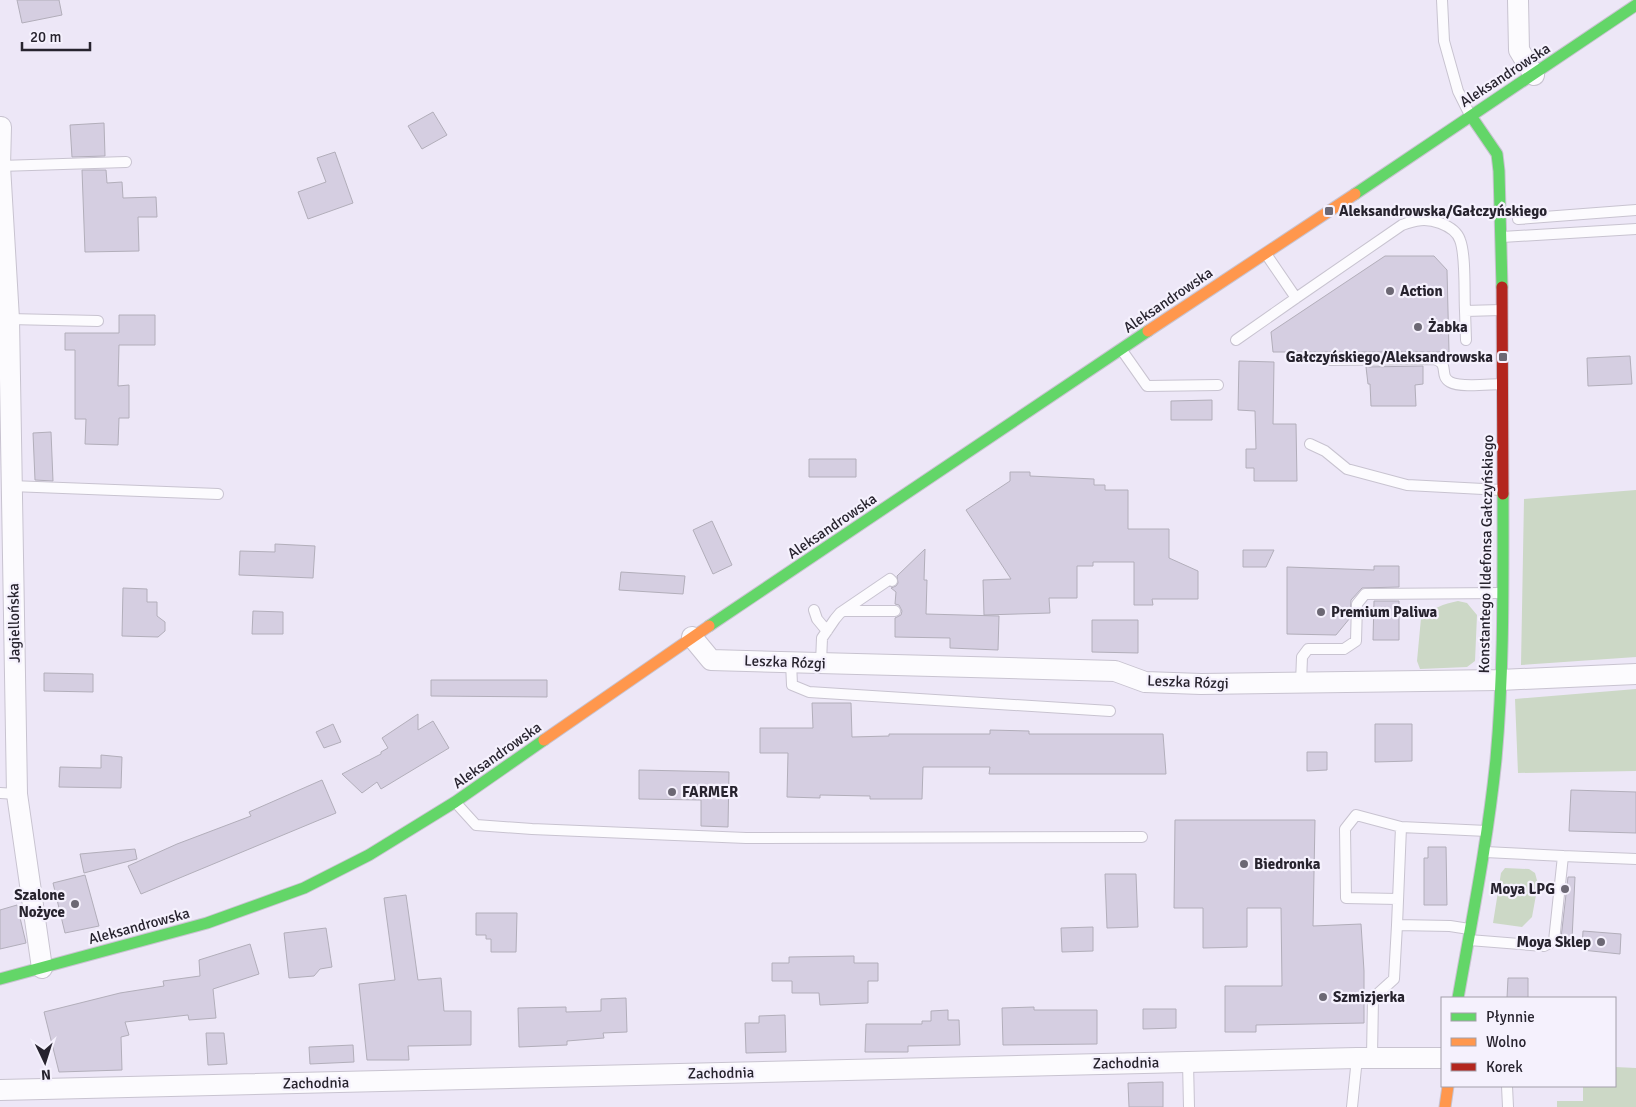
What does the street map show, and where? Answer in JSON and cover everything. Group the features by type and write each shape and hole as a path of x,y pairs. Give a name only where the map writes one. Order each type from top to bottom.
{"main road":[{"name":"Aleksandrowska","path":"0,978 207,923 304,888 357,862 455,802 692,637 1636,5"},
{"name":"Konstantego Ildefonsa Gałczyńskiego","path":"1458,997 1487,831 1496,758 1503,593 1502,310 1497,154 1471,116"},
{"path":"1445,1107 1448,1087"}],"street":[{"path":"1518,0 1519,50 1534,75"},
{"name":"Jagiellońska","path":"1,127 0,166 9,319 11,486 8,793 42,968"},
{"name":"Leszka Rózgi","path":"692,637 711,660 1115,671 1145,682 1200,684 1500,680 1636,674"},
{"name":"Zachodnia","path":"0,1090 1365,1057 1441,1058"}],"lane":[{"path":"1442,0 1444,41 1458,91 1471,116"},
{"path":"0,166 126,162"},
{"path":"1518,219 1636,210"},
{"path":"1236,340 1402,225 1417,220 1433,221 1450,227 1460,238 1466,340"},
{"path":"1501,237 1636,230"},
{"path":"1266,254 1296,298"},
{"path":"1465,311 1502,310"},
{"path":"9,319 98,320"},
{"path":"1121,349 1147,386 1218,385"},
{"path":"1330,360 1433,359 1440,360 1444,365 1445,377 1457,385 1503,384"},
{"path":"1310,444 1325,451 1347,469 1407,485 1503,490"},
{"path":"11,486 218,494"},
{"path":"821,663 822,638 835,620 843,611 890,579 892,581"},
{"path":"1301,683 1302,657 1308,649 1344,649 1356,641 1357,604 1365,594 1503,593"},
{"path":"814,610 816,619 827,631"},
{"path":"843,611 895,611"},
{"path":"791,662 792,685 809,692 1110,711"},
{"path":"455,802 476,825 532,829 746,838 1142,837"},
{"path":"1398,899 1346,898 1345,829 1356,815 1401,827 1487,831"},
{"path":"1352,1107 1365,1057 1373,998 1394,979 1401,827"},
{"path":"1483,852 1636,859"},
{"path":"1397,925 1450,926 1469,935 1544,946 1554,941 1563,856"},
{"path":"1188,1062 1189,1107"},
{"path":"1506,1105 1507,1087"}],"green space":[{"path":"1636,490 1636,657 1521,665 1524,499"},
{"path":"1458,601 1467,603 1477,615 1475,661 1467,667 1420,669 1417,661 1421,618 1438,607"},
{"path":"1636,689 1636,771 1518,773 1515,699"},
{"path":"1505,868 1529,869 1535,873 1538,884 1532,917 1522,927 1493,923 1501,873"},
{"path":"1616,1067 1636,1068 1636,1107 1557,1107 1557,1101 1583,1101 1583,1087 1616,1087"}],"building":[{"path":"17,0 59,0 62,15 22,23"},
{"path":"433,112 447,135 422,149 408,126"},
{"path":"104,123 105,156 72,157 70,125"},
{"path":"335,152 353,203 308,219 298,192 326,182 317,158"},
{"path":"82,170 106,170 107,183 122,182 123,198 156,197 157,217 138,217 139,251 85,252"},
{"name":"Action","path":"1385,256 1434,256 1447,270 1449,352 1273,352 1271,332"},
{"path":"119,315 155,315 155,345 119,345 118,386 129,385 129,418 119,418 118,445 85,444 86,419 75,419 75,350 65,350 65,333 119,333"},
{"path":"1630,356 1632,384 1588,386 1587,358"},
{"path":"1239,361 1274,362 1273,424 1296,424 1297,481 1254,481 1254,468 1246,468 1246,449 1256,449 1255,411 1238,410"},
{"path":"1423,366 1423,384 1415,385 1416,406 1371,406 1370,384 1368,384 1366,367"},
{"path":"1212,400 1212,420 1171,420 1171,401"},
{"path":"51,432 53,481 35,480 33,433"},
{"path":"809,459 856,459 856,477 809,477"},
{"path":"1010,472 1030,472 1030,476 1094,479 1094,485 1105,485 1105,490 1128,490 1128,529 1169,529 1169,558 1198,571 1198,599 1152,599 1153,605 1134,605 1134,562 1093,562 1093,566 1077,566 1077,598 1049,598 1050,613 984,615 983,580 1011,579 966,510 1010,481"},
{"path":"712,521 732,565 713,574 693,530"},
{"path":"275,544 315,546 313,578 239,575 240,551 275,552"},
{"path":"925,549 924,580 927,580 926,614 999,616 998,650 950,648 950,638 895,637 895,618 901,615 902,611 899,605 895,604 896,592 891,588 898,583 897,576"},
{"path":"1243,550 1274,550 1266,567 1243,567"},
{"path":"1374,566 1399,566 1399,587 1362,588 1351,600 1350,618 1336,635 1287,634 1287,567 1374,570"},
{"path":"621,572 685,576 683,594 619,590"},
{"path":"123,588 147,589 147,602 157,602 157,616 165,622 165,631 158,637 122,636"},
{"path":"1374,601 1399,601 1399,640 1373,640"},
{"path":"253,611 283,612 283,634 252,634"},
{"path":"1092,620 1138,620 1138,653 1092,652"},
{"path":"44,673 93,674 93,692 44,691"},
{"path":"431,680 547,680 547,697 431,696"},
{"path":"812,703 851,703 852,737 889,736 889,734 990,734 990,730 1029,731 1029,734 1163,734 1166,774 989,774 990,767 923,767 922,799 870,799 870,796 820,795 820,798 787,797 788,753 760,753 760,728 813,728"},
{"path":"418,714 418,730 433,721 449,748 381,789 377,782 362,793 342,774 381,754 381,752 388,748 382,738"},
{"path":"333,724 341,742 324,748 316,732"},
{"path":"1375,724 1412,724 1412,761 1375,762"},
{"path":"1307,752 1327,752 1327,770 1307,771"},
{"path":"101,755 122,757 121,788 59,787 60,767 101,768"},
{"path":"639,770 729,772 728,827 701,826 701,800 639,799"},
{"path":"322,780 336,813 141,894 128,866 177,844 251,816 249,812"},
{"path":"1571,790 1636,792 1636,833 1569,831"},
{"path":"1175,820 1315,820 1313,926 1361,924 1364,971 1364,1023 1256,1025 1256,1032 1225,1032 1225,986 1282,986 1281,908 1247,908 1247,947 1203,948 1203,908 1174,908"},
{"path":"1428,847 1446,847 1447,905 1424,905 1424,858 1428,858"},
{"path":"135,849 137,859 84,873 80,854"},
{"path":"1105,874 1136,874 1138,927 1107,928"},
{"name":"Szalone Nożyce","path":"85,875 99,926 65,933 53,883"},
{"path":"1568,877 1575,877 1572,939 1561,938"},
{"path":"406,895 418,980 441,978 444,1011 471,1011 471,1045 408,1046 409,1060 367,1060 359,984 395,980 384,898"},
{"path":"17,905 26,943 0,949 0,910"},
{"path":"476,913 517,913 516,952 491,952 491,939 486,939 486,935 476,935"},
{"path":"1093,927 1093,951 1062,952 1061,928"},
{"path":"326,928 332,967 320,969 314,976 289,978 284,933"},
{"name":"Moya Sklep","path":"1583,931 1621,934 1620,954 1582,950"},
{"path":"250,944 259,974 213,989 216,1018 189,1020 188,1015 125,1022 129,1035 121,1037 122,1070 59,1072 44,1012 120,993 164,986 163,981 200,976 199,960"},
{"path":"854,956 854,963 878,963 878,981 868,981 868,1003 820,1005 819,993 792,993 792,981 772,981 772,963 789,963 789,957"},
{"path":"1508,978 1528,978 1528,997 1507,997"},
{"path":"626,998 627,1032 603,1033 604,1038 567,1041 567,1045 519,1047 518,1008 566,1007 566,1012 601,1011 601,999"},
{"path":"1034,1007 1034,1010 1097,1010 1097,1044 1003,1045 1002,1008"},
{"path":"1143,1009 1176,1009 1176,1028 1143,1029"},
{"path":"948,1010 948,1020 959,1020 960,1045 908,1046 908,1052 865,1052 866,1024 922,1024 922,1021 931,1021 931,1011"},
{"path":"785,1015 786,1052 746,1053 745,1023 759,1023 759,1016"},
{"path":"206,1033 224,1033 227,1064 208,1065"},
{"path":"353,1045 354,1062 310,1064 309,1047"},
{"path":"1163,1082 1163,1107 1129,1107 1128,1083"}],"traffic: fast":[{"path":"1355,194 1636,5"},
{"path":"1471,116 1497,154 1502,287"},
{"path":"709,626 1148,331"},
{"path":"1458,997 1484,849 1493,789 1499,726 1502,660 1503,494"},
{"path":"0,979 207,923 304,888 369,855 455,802 544,740"}],"traffic: slow":[{"path":"1148,331 1355,194"},
{"path":"544,740 709,626"},
{"path":"1445,1107 1448,1087"}],"traffic: jam":[{"path":"1502,287 1503,494"}],"place":[{"name":"Aleksandrowska/Gałczyńskiego","path":"1329,211"},
{"name":"Action","path":"1390,291"},
{"name":"Żabka","path":"1418,327"},
{"name":"Gałczyńskiego/Aleksandrowska","path":"1503,357"},
{"name":"Premium Paliwa","path":"1321,612"},
{"name":"FARMER","path":"672,792"},
{"name":"Biedronka","path":"1244,864"},
{"name":"Moya LPG","path":"1565,889"},
{"name":"Szalone Nożyce","path":"75,904"},
{"name":"Moya Sklep","path":"1601,942"},
{"name":"Szmizjerka","path":"1323,997"}]}
